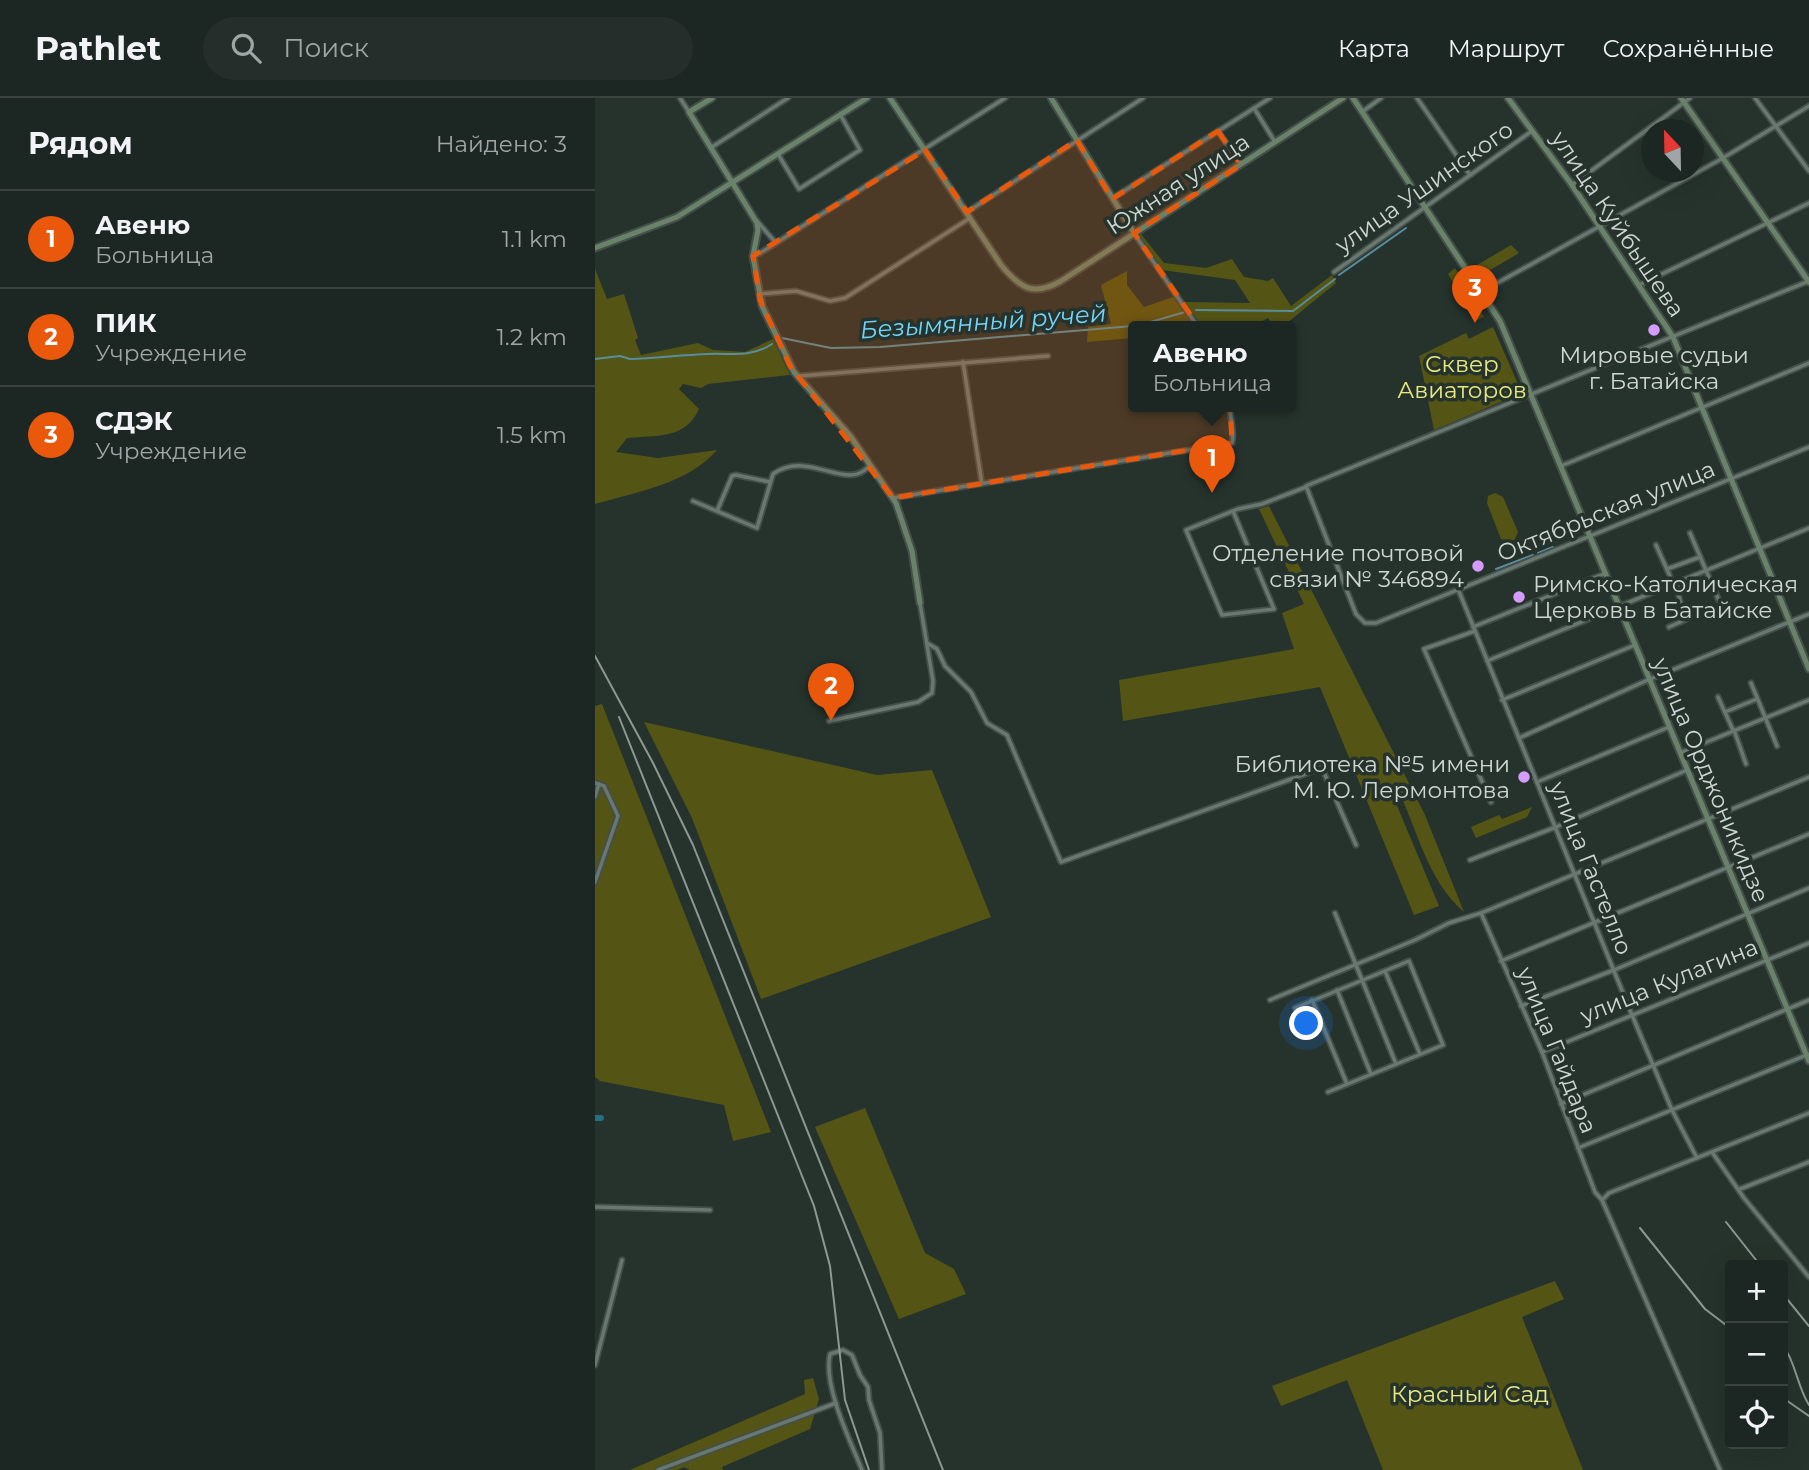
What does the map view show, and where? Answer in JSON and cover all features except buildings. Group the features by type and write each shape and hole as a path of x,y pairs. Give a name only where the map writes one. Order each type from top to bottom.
{"street":[{"path":"680,98 756,219 776,243"},
{"path":"689,112 712,98"},
{"path":"712,147 788,98"},
{"path":"595,248 668,221 867,98"},
{"path":"890,98 968,215"},
{"path":"753,256 1005,98"},
{"path":"1051,98 1111,199 1194,321"},
{"path":"758,294 796,291 830,301 845,298 1143,98"},
{"path":"1111,199 1271,98"},
{"name":"Южная улица","path":"968,215 1009,274 1030,289 1041,290 1052,286 1343,98"},
{"name":"улица Орджоникидзе","path":"1353,98 1500,321 1808,1057"},
{"path":"1361,111 1381,98"},
{"path":"1417,98 1470,175"},
{"name":"улица Куйбышева","path":"1508,98 1572,184 1673,337 1809,669"},
{"path":"1755,98 1809,171"},
{"path":"1233,510 1274,610 1222,615 1186,530 1233,510 1262,504 1809,282 1685,99 1572,184"},
{"path":"1481,292 1723,158 1809,106"},
{"path":"1254,108 1276,142"},
{"path":"778,154 799,189 860,150 840,114"},
{"path":"1218,131 1241,165"},
{"name":"улица Ушинского","path":"1334,272 1533,131"},
{"path":"1639,285 1809,202"},
{"path":"756,219 758,230 753,256 758,294 779,344 796,376 844,429 893,498 901,514 912,551 934,688 924,700 829,722"},
{"path":"796,376 1048,356"},
{"path":"963,362 982,484"},
{"path":"1562,466 1809,363"},
{"path":"893,498 1232,443 1234,436 1230,412"},
{"name":"Октябрьская улица","path":"1306,486 1356,614 1365,623 1377,623 1809,447"},
{"path":"693,501 757,528 773,474 777,470 807,464 851,476 865,471 870,465"},
{"path":"717,511 732,477 736,475 771,482"},
{"path":"1487,661 1809,528"},
{"path":"1690,533 1723,610"},
{"path":"1656,545 1675,584 1687,618 1669,627"},
{"path":"1667,569 1700,557"},
{"path":"1491,802 1425,649 1606,573"},
{"name":"улица Гастелло","path":"1458,589 1653,1065 1697,1158"},
{"path":"1519,738 1650,679 1809,614"},
{"path":"927,643 937,649 945,666 971,692 988,723 1007,735 1061,862 1322,768 1356,845"},
{"path":"1502,700 1635,645"},
{"path":"1751,683 1777,747"},
{"path":"1719,697 1746,764"},
{"path":"1725,712 1758,699"},
{"path":"1680,753 1809,700"},
{"path":"1537,782 1669,727"},
{"path":"1470,860 1556,827 1687,770"},
{"path":"1270,1000 1415,940 1449,923 1481,913 1809,778"},
{"path":"595,797 599,784"},
{"path":"595,882 618,816 599,784"},
{"path":"1501,961 1595,925 1809,834"},
{"path":"1521,1006 1809,888"},
{"path":"1335,913 1396,1064"},
{"name":"улица Гайдара","path":"1481,913 1542,1052 1595,1192 1602,1200 1720,1470"},
{"name":"улица Кулагина","path":"1542,1052 1809,943"},
{"path":"1295,1008 1409,961 1443,1045 1328,1092"},
{"path":"1385,971 1420,1054"},
{"path":"1337,990 1371,1074"},
{"path":"1312,1000 1346,1084"},
{"path":"1561,1104 1809,1000"},
{"path":"1577,1148 1808,1057"},
{"path":"1602,1200 1609,1193 1809,1113"},
{"path":"1712,1152 1744,1198 1809,1277"},
{"path":"1740,1189 1809,1162"},
{"path":"595,1207 710,1210"},
{"path":"595,1364 622,1260"},
{"path":"862,1470 836,1403 828,1362 830,1354 843,1350 852,1355 868,1387 869,1400 880,1433 882,1470"},
{"path":"658,1470 836,1403"}],"highlighted area":[{"path":"1218,131 1241,165 1134,233 1239,385 1230,405 1232,443 893,498 790,366 760,300 753,256 925,150 967,212 1077,140 1112,199"}],"green space":[{"path":"1141,234 1164,263 1206,268 1232,259 1244,277 1268,281 1273,278 1291,306 1332,275 1336,283 1289,321 1270,321 1268,318 1263,321 1198,321 1184,302 1250,303 1235,280 1162,270 1139,235"},
{"path":"1511,245 1519,253 1482,275 1480,272 1476,275 1472,268"},
{"path":"1455,268 1484,317 1475,321 1448,274"},
{"path":"595,269 607,299 624,294 641,355 698,343 713,350 745,352 773,339 790,375 708,384 701,388 683,384 679,389 699,409 693,419 678,431 669,434 627,438 616,452 658,458 717,450 705,462 676,479 595,504"},
{"path":"1127,271 1127,285 1144,307 1173,297 1190,321 1128,321 1128,338 1087,342 1088,327 1111,324 1101,285"},
{"name":"Сквер Авиаторов","path":"1493,327 1522,393 1434,430 1419,356 1466,333 1469,339"},
{"path":"1495,493 1503,497 1518,532 1511,542 1501,539 1487,503 1488,496"},
{"path":"1269,506 1425,815 1464,912 1440,884 1396,786 1390,789 1439,906 1414,915 1320,687 1123,721 1119,680 1294,649 1282,613 1304,604 1259,509"},
{"path":"602,704 771,1132 733,1141 724,1105 600,1081 595,1077 595,706"},
{"path":"644,722 877,775 932,770 991,917 761,999 692,818"},
{"path":"1532,807 1527,817 1476,838 1471,827 1499,815 1502,819"},
{"path":"865,1108 925,1253 954,1269 966,1294 899,1319 815,1127"},
{"name":"Красный Сад","path":"1555,1281 1564,1299 1522,1317 1583,1470 1383,1470 1347,1380 1281,1406 1272,1386"},
{"path":"813,1378 819,1399 810,1429 722,1467 723,1470 690,1470 684,1467 677,1470 630,1470 805,1394 804,1380"}],"waterway":[{"path":"1339,275 1406,228"},
{"name":"Безымянный ручей","path":"1196,310 1293,311 1335,279"},
{"name":"Безымянный ручей","path":"1154,321 1185,312"},
{"name":"Безымянный ручей","path":"782,338 831,348 880,347 1128,326"},
{"path":"595,359 620,356 630,359 741,354 772,344"},
{"path":"1538,553 1553,547"},
{"path":"1496,569 1533,555"},
{"path":"595,1118 601,1118"}],"railway":[{"path":"595,656 653,763 693,845 943,1470"},
{"path":"619,717 814,1206 830,1266 845,1400 869,1470"},
{"path":"1726,1222 1756,1260"},
{"path":"1640,1228 1705,1309 1725,1324"},
{"path":"1788,1300 1809,1326"},
{"path":"1788,1354 1809,1405"},
{"path":"1788,1401 1809,1416"}],"place":[{"name":"СДЭК","path":"1475,323"},
{"name":"Мировые судьи г. Батайска","path":"1654,330"},
{"name":"Авеню","path":"1212,493"},
{"name":"Отделение почтовой связи № 346894","path":"1478,566"},
{"name":"Римско-Католическая Церковь в Батайске","path":"1519,597"},
{"name":"ПИК","path":"831,721"},
{"name":"Библиотека №5 имени М. Ю. Лермонтова","path":"1524,777"}]}
